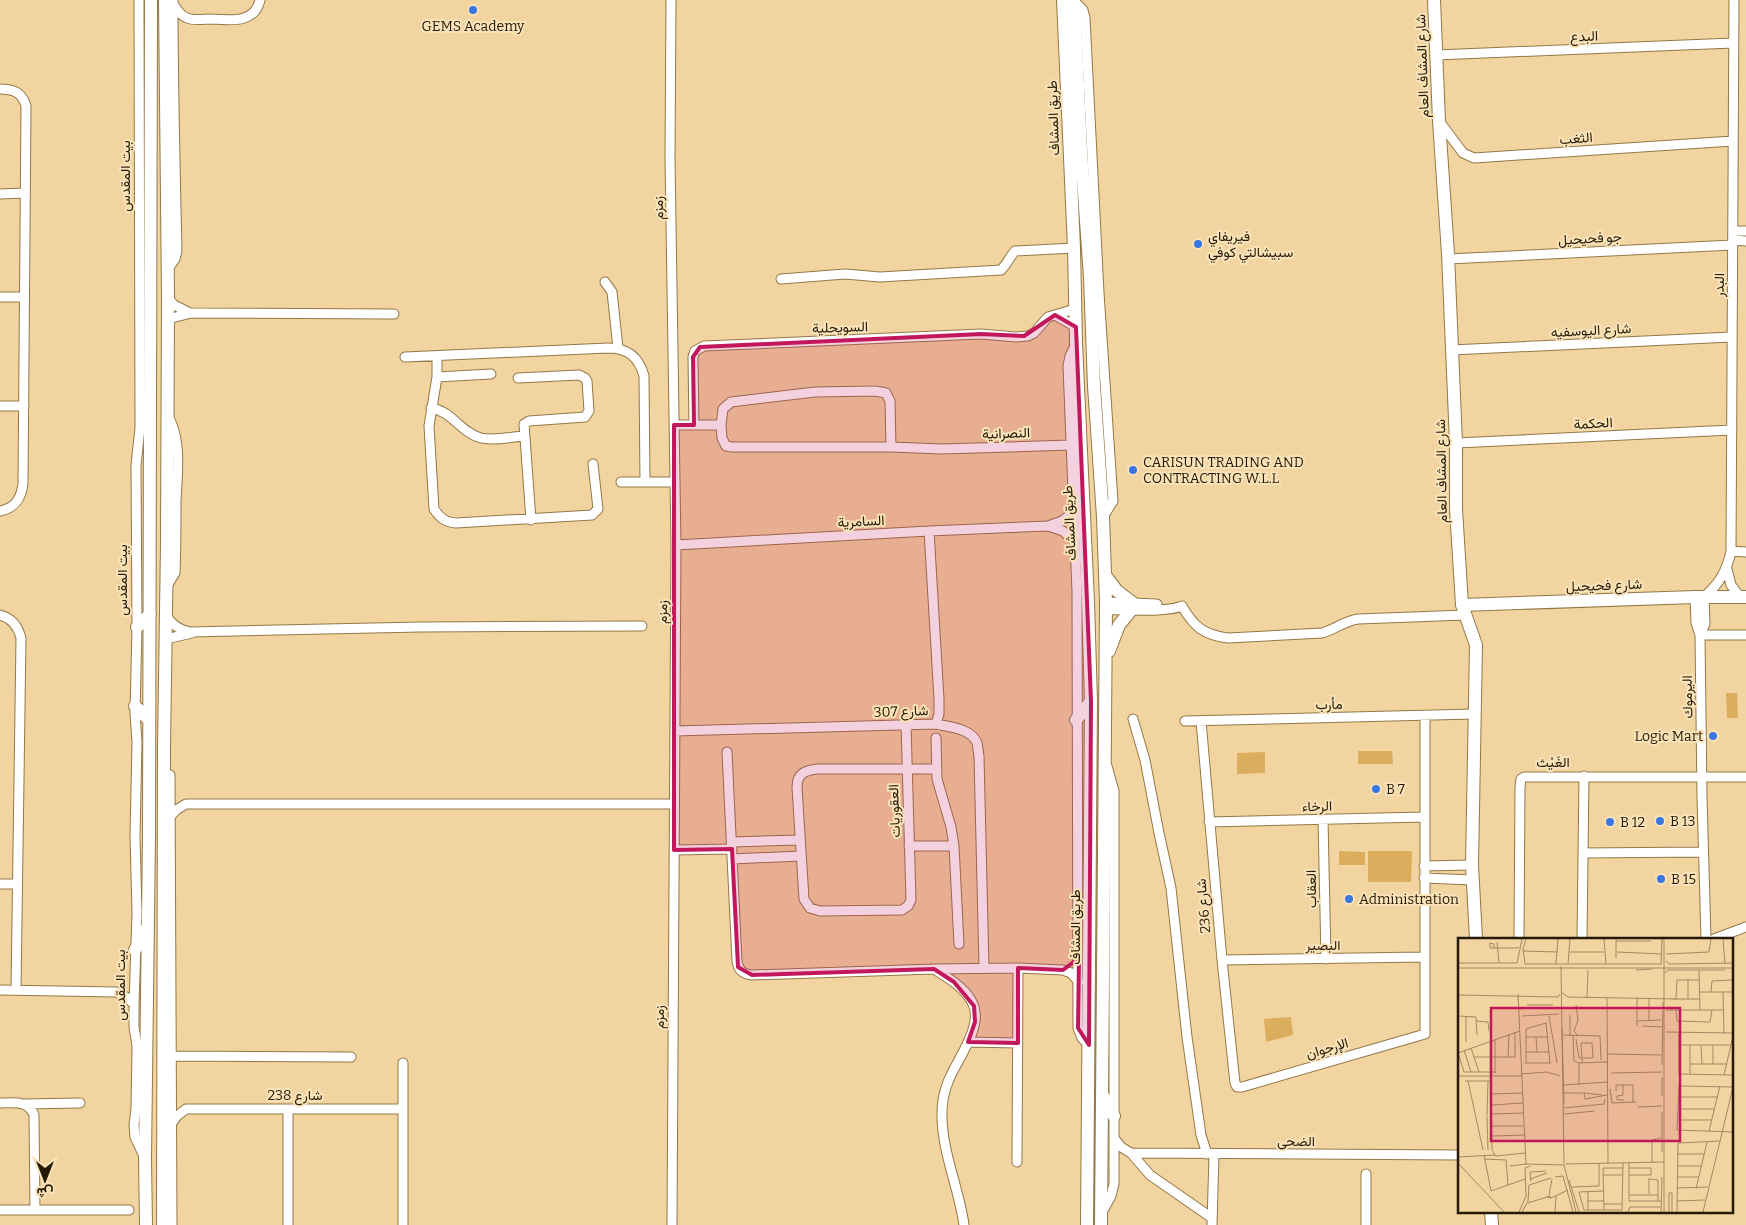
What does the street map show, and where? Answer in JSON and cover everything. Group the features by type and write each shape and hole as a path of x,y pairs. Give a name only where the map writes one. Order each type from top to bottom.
{"street":[{"name":"بيت المقدس","path":"139,0 140,428 136,465 137,627 135,706 137,742 135,836 137,912 134,950 134,1026 137,1046 134,1125 135,1137 145,1158"},
{"name":"بيت المقدس","path":"146,1225 150,614 151,0"},
{"path":"171,1 180,14 189,19 242,19 255,12 260,0"},
{"name":"زمزم","path":"671,0 670,158 676,545 672,1225"},
{"name":"طريق المشاف","path":"1071,0 1075,309 1091,701 1090,1045 1087,1225"},
{"name":"طريق المشاف","path":"1071,0 1090,277 1106,606 1101,1218"},
{"name":"شارع المشاف العام","path":"1434,0 1456,443 1456,509 1464,610 1476,644 1472,865 1476,938"},
{"name":"البدر","path":"1700,597 1717,584 1727,569 1731,551 1734,0"},
{"path":"167,269 175,259 177,251 173,147 175,113 171,1"},
{"path":"171,1 167,269 165,704 172,1092 172,1225"},
{"path":"173,31 189,19"},
{"name":"البدع","path":"1436,55 1733,43"},
{"path":"0,89 8,89 21,95 26,106 23,484 19,500 9,508 0,511"},
{"name":"الثغب","path":"1439,121 1463,153 1468,157 1474,158 1733,141"},
{"path":"0,194 25,194"},
{"path":"151,206 157,240 157,304 161,312 168,319"},
{"path":"1733,231 1746,231"},
{"name":"جو فحيحيل","path":"1448,259 1746,241"},
{"path":"782,279 845,274 880,278 1000,270 1008,263 1010,256 1015,252 1074,248"},
{"path":"605,282 612,292 618,348"},
{"path":"0,297 24,297"},
{"path":"168,298 174,305 190,313"},
{"name":"السويحلية","path":"694,425 693,357 695,351 704,346 981,334 1020,337 1034,333 1046,318 1075,309"},
{"path":"168,319 190,313 394,314"},
{"path":"1055,315 1076,327"},
{"name":"شارع اليوسفيه","path":"1451,350 1732,337"},
{"name":"طريق المشاف","path":"1076,343 1068,366 1077,592 1078,1028 1082,1038 1090,1045"},
{"path":"405,357 618,348 628,351 636,358 644,376 645,482"},
{"path":"437,356 437,377 429,426 434,509 439,517 447,522 456,523 592,516 598,509 593,464"},
{"path":"437,377 491,374"},
{"path":"518,378 579,375 587,381 589,411 583,418 527,421 524,424 531,520"},
{"path":"674,425 721,425 724,409 731,402 815,392 875,391 886,394 890,401 891,447"},
{"path":"0,406 24,406"},
{"path":"431,408 445,412 471,433 481,438 524,436"},
{"name":"النصرانية","path":"721,425 722,438 726,446 732,447 891,447 942,449 1071,445"},
{"name":"الحكمة","path":"1456,443 1732,430"},
{"path":"621,482 675,482"},
{"name":"السامرية","path":"676,545 1048,526 1062,521 1073,513"},
{"path":"150,515 157,560 158,628 161,635 166,639"},
{"name":"السامرية","path":"1048,526 1063,531 1074,541"},
{"name":"شارع 307","path":"675,731 936,724 939,699 929,531"},
{"path":"1731,551 1746,552"},
{"path":"1727,569 1731,585 1743,597"},
{"path":"1105,575 1132,606"},
{"name":"شارع فحيحيل","path":"1464,610 1700,597 1743,597"},
{"name":"اليرموك","path":"1700,597 1700,612 1696,622 1700,635 1706,938"},
{"path":"1106,606 1169,604 1182,606 1191,620 1205,633 1228,638 1322,633 1343,623 1358,619 1464,610"},
{"path":"1106,658 1119,626 1132,606"},
{"path":"137,627 150,614"},
{"path":"0,615 15,623 21,638 16,990"},
{"path":"166,616 174,625 184,631 196,632 421,627 642,626"},
{"path":"166,639 196,632"},
{"path":"1700,635 1746,635"},
{"path":"1076,720 1091,701"},
{"path":"162,1225 167,852 170,817 170,721 165,704"},
{"path":"135,706 149,720"},
{"name":"مأرب","path":"1184,721 1474,714"},
{"path":"1424,958 1425,716"},
{"path":"1133,719 1145,760 1171,888 1201,1134 1211,1154 1212,1221"},
{"name":"شارع 236","path":"1201,721 1222,960 1235,1083 1238,1087"},
{"name":"العقوريات","path":"801,856 804,899 806,904 815,910 902,910 910,904 906,724"},
{"path":"936,724 962,730 970,734 977,742 979,756 984,968"},
{"path":"936,738 936,769 939,789 948,817 954,846 959,944"},
{"path":"727,752 737,961 740,970 745,974 1018,968 1063,970 1074,976 1079,982"},
{"name":"طريق المشاف","path":"1101,1218 1114,1184 1114,791 1105,761"},
{"path":"732,859 801,856 797,782 806,771 818,769 936,769"},
{"name":"الغَيْث","path":"1519,938 1521,779 1528,776 1746,777"},
{"path":"1582,938 1584,776"},
{"path":"170,791 186,804"},
{"path":"170,817 176,810 186,804 674,804"},
{"name":"الرخاء","path":"1210,822 1424,817"},
{"name":"العقاب","path":"1323,819 1326,959"},
{"path":"674,850 800,840"},
{"path":"909,846 954,846"},
{"path":"1583,853 1703,852"},
{"path":"1424,866 1472,865"},
{"path":"1424,878 1473,880"},
{"path":"0,884 17,884"},
{"path":"134,950 148,924"},
{"path":"1717,938 1746,927"},
{"path":"1063,970 1078,953"},
{"name":"البصير","path":"1222,960 1424,958"},
{"name":"الإرجوان","path":"1238,1087 1425,1034 1424,958"},
{"path":"1017,1162 1018,968"},
{"path":"934,969 954,982 969,998 976,1013 968,1042 944,1092 942,1112 945,1141 964,1225"},
{"path":"116,992 124,988 135,978"},
{"path":"0,990 116,992 134,1004"},
{"path":"968,1042 1018,1043"},
{"path":"171,1056 351,1057"},
{"path":"403,1063 403,1225"},
{"path":"172,1092 186,1109 172,1123"},
{"path":"1102,1094 1114,1116"},
{"path":"0,1103 80,1103"},
{"path":"25,1104 33,1111 34,1120 35,1210"},
{"name":"شارع 238","path":"186,1109 403,1109"},
{"path":"288,1109 288,1225"},
{"path":"1114,1138 1121,1147 1131,1153 1150,1175 1212,1221"},
{"path":"1114,1169 1122,1158 1131,1153"},
{"name":"الضحى","path":"1131,1153 1458,1155"},
{"path":"1366,1174 1366,1225"},
{"path":"0,1210 129,1210"},
{"path":"1491,1212 1492,1225"}],"highlighted area":[{"path":"1055,315 1076,327 1091,701 1089,1045 1078,1028 1079,958 1063,970 1018,968 1018,1043 968,1042 975,1022 974,1006 954,982 934,969 752,975 738,967 732,849 674,850 674,425 694,425 693,357 700,347 981,334 1024,336"}],"shaded area":[{"path":"1726,693 1737,693 1738,718 1727,718"},
{"path":"1358,751 1392,751 1393,764 1358,764"},
{"path":"1265,752 1265,773 1237,774 1237,753"},
{"path":"1339,851 1365,852 1365,865 1339,865"},
{"path":"1368,851 1412,851 1411,882 1368,882"},
{"path":"1291,1017 1293,1035 1266,1042 1264,1019"}],"place":[{"name":"GEMS Academy","path":"473,10"},
{"name":"فيريفاي سبيشالتي كوفي","path":"1198,244"},
{"name":"CARISUN TRADING AND CONTRACTING W.L.L","path":"1133,470"},
{"name":"Logic Mart","path":"1713,736"},
{"name":"B 7","path":"1376,789"},
{"name":"B 13","path":"1660,821"},
{"name":"B 12","path":"1610,822"},
{"name":"B 15","path":"1661,879"},
{"name":"Administration","path":"1349,899"}]}
